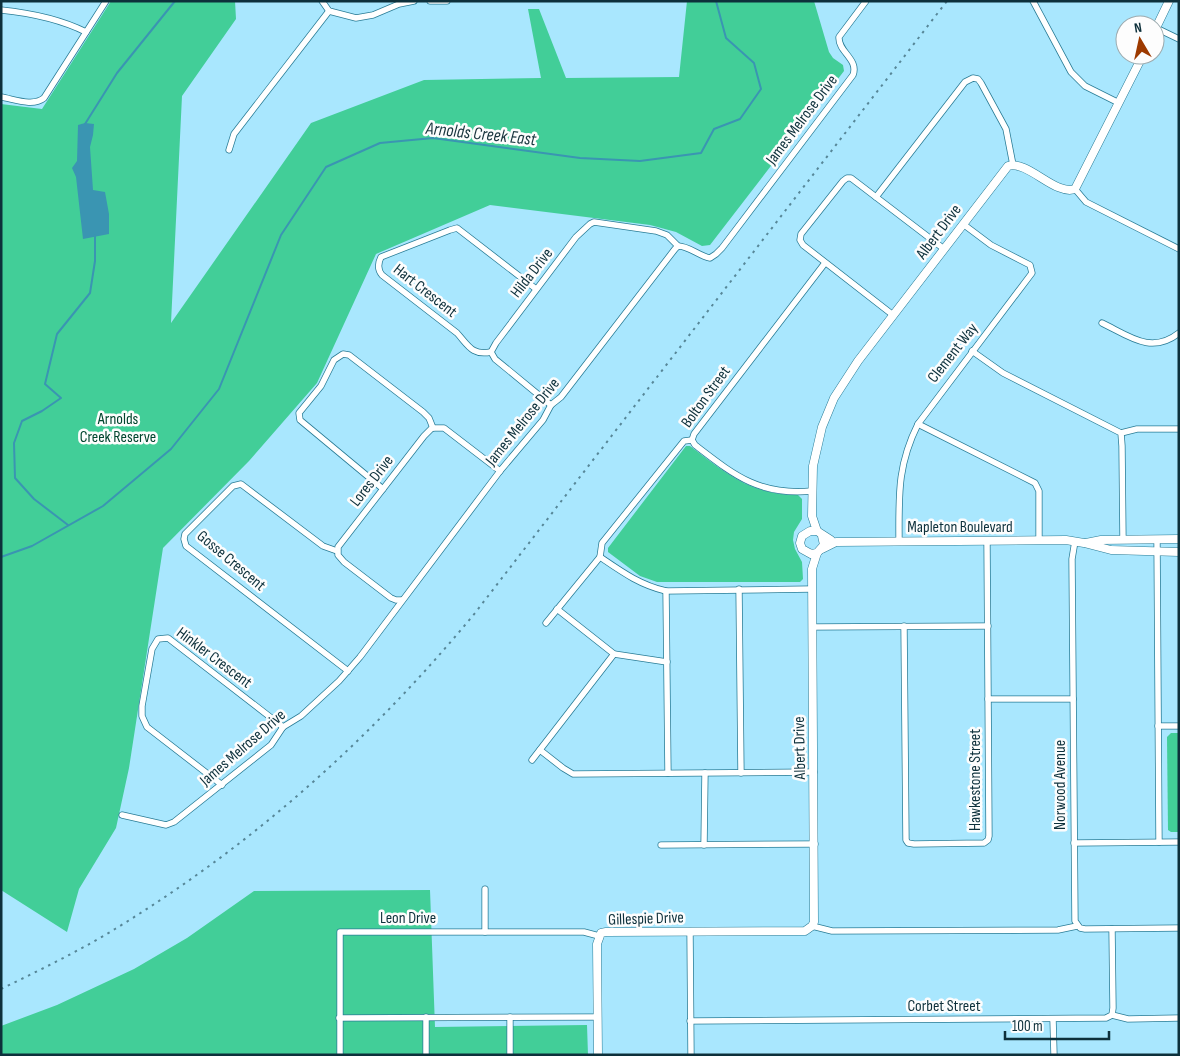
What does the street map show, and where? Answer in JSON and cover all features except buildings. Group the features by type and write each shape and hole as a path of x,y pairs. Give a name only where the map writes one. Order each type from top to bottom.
{"street":[{"path":"1,97 40,102 106,1"},
{"path":"322,1 329,11 356,18 373,15 399,4 414,1"},
{"path":"430,1 447,1"},
{"name":"James Melrose Drive","path":"122,815 166,825 174,822 271,745 283,727 301,716 339,682 500,471 543,420 551,405 560,397 678,246 710,258 728,240 854,76 854,66 841,48 839,37 866,1"},
{"path":"1033,1 1077,80 1085,86 1119,102"},
{"path":"1162,15 1169,1"},
{"path":"1,10 43,17 72,25 86,32"},
{"path":"229,150 234,134 329,11"},
{"path":"1165,33 1179,39"},
{"path":"1074,189 1137,65"},
{"path":"876,197 969,79 978,79 982,83 1006,129 1013,165 1066,190 1074,189"},
{"name":"Albert Drive","path":"806,533 812,516 812,491 817,448 827,413 849,373 1006,168 1013,165"},
{"path":"893,315 801,243 801,234 842,181 847,178 854,179 944,249"},
{"path":"1074,189 1086,202 1179,249"},
{"name":"Hilda Drive","path":"491,352 576,237 590,224 594,222 656,231 667,235 678,246"},
{"name":"Clement Way","path":"899,542 899,486 909,442 918,424 1030,276 1032,270 1030,265 991,245 963,224"},
{"name":"Hart Crescent","path":"491,352 485,353 474,350 463,342 457,334 382,275 379,271 379,266 382,257 450,229 457,228 536,289"},
{"name":"Bolton Street","path":"812,491 776,490 749,482 726,469 695,445 692,440 697,429 825,263"},
{"path":"1102,323 1146,344 1163,343 1179,333"},
{"path":"972,351 1003,373 1121,433 1137,429 1179,429"},
{"path":"491,352 494,358 551,405"},
{"path":"384,489 300,420 299,413 321,386 334,360 343,354 349,356 423,412 429,418 433,428 444,428 500,471"},
{"path":"918,424 1035,483 1039,491 1039,540"},
{"name":"Lores Drive","path":"337,552 338,547 424,436 433,428"},
{"path":"1121,433 1123,540"},
{"path":"546,623 600,557 602,542 684,441 692,440"},
{"name":"Gosse Crescent","path":"337,552 323,546 241,484 233,486 185,534 184,539 186,546 348,671"},
{"name":"Albert Drive","path":"812,516 819,534"},
{"path":"810,531 819,534 824,542 820,551 811,554 802,549 800,543 802,536 806,533 810,531"},
{"name":"Mapleton Boulevard","path":"819,534 834,541 1075,541 1111,550 1179,552"},
{"name":"Mapleton Boulevard","path":"1084,543 1101,540 1179,539"},
{"path":"1157,540 1159,842"},
{"name":"Mapleton Boulevard","path":"820,551 834,541"},
{"name":"Hawkestone Street","path":"904,626 906,836 908,843 981,844 988,840 987,541"},
{"name":"Norwood Avenue","path":"1075,541 1072,555 1075,921 1077,926"},
{"name":"Albert Drive","path":"812,569 820,551"},
{"path":"337,552 344,562 383,592 396,600 402,600"},
{"name":"Albert Drive","path":"806,552 812,569 813,627 815,918 812,926"},
{"path":"600,557 631,578 651,588 666,591 812,589"},
{"path":"739,589 741,773"},
{"path":"666,591 668,773"},
{"path":"557,609 614,654 667,662"},
{"path":"813,627 988,626"},
{"name":"Hinkler Crescent","path":"222,785 147,727 144,721 142,706 145,687 152,649 158,639 168,638 283,727"},
{"path":"532,760 614,654"},
{"path":"988,699 1073,699"},
{"path":"1158,726 1179,726"},
{"path":"540,750 573,774 814,772"},
{"path":"704,845 705,773"},
{"path":"1074,843 1179,842"},
{"path":"661,845 815,844"},
{"path":"485,889 485,932"},
{"path":"812,926 825,930 842,931 1058,930 1077,926 1085,929 1179,928"},
{"name":"Gillespie Drive","path":"598,1055 597,944 599,936 606,932 805,930 812,926"},
{"path":"1112,929 1112,1014 1128,1019 1179,1018"},
{"path":"690,931 690,1055"},
{"name":"Leon Drive","path":"340,1055 340,932 584,932 599,936"},
{"name":"Corbet Street","path":"690,1021 1100,1019 1112,1014"},
{"path":"426,1017 426,1055"},
{"path":"510,1017 510,1055"},
{"path":"339,1018 598,1017"},
{"path":"1053,1019 1054,1055"}],"green space":[{"name":"Arnolds Creek Reserve","path":"111,1 235,1 236,19 182,96 171,323 311,123 424,80 541,78 528,9 539,9 566,78 679,77 687,1 814,1 829,52 833,58 843,65 844,71 710,245 702,246 676,232 650,225 490,205 376,254 317,383 249,461 163,548 129,768 116,828 79,889 67,932 1,890 1,104 42,109"},
{"path":"686,446 690,446 739,481 752,487 781,494 798,495 802,499 802,519 794,532 793,540 795,549 802,562 803,579 800,582 657,582 640,576 608,552 608,548"},
{"path":"1171,733 1179,733 1179,832 1168,830 1167,737"},
{"path":"430,890 435,1027 587,1025 588,1055 1,1055 1,1026 57,1005 134,969 187,938 254,891"}],"water":[{"path":"85,123 94,124 90,147 93,190 105,192 109,214 109,234 83,239 76,177 72,168 77,161 78,125"}],"waterway":[{"path":"85,124 117,73 175,1"},
{"name":"Arnolds Creek East","path":"1,557 32,546 103,506 171,449 219,389 281,235 326,167 380,143 433,138 580,158 640,161 701,153 714,129 740,119 761,89 754,63 726,38 716,1"},
{"path":"68,525 34,499 15,478 14,443 22,421 42,411 61,398 45,384 57,334 90,293 95,261 95,235"}],"railway":[{"path":"1,989 73,953 115,929 215,861 263,825 308,786 395,703 475,613 947,1"}]}
